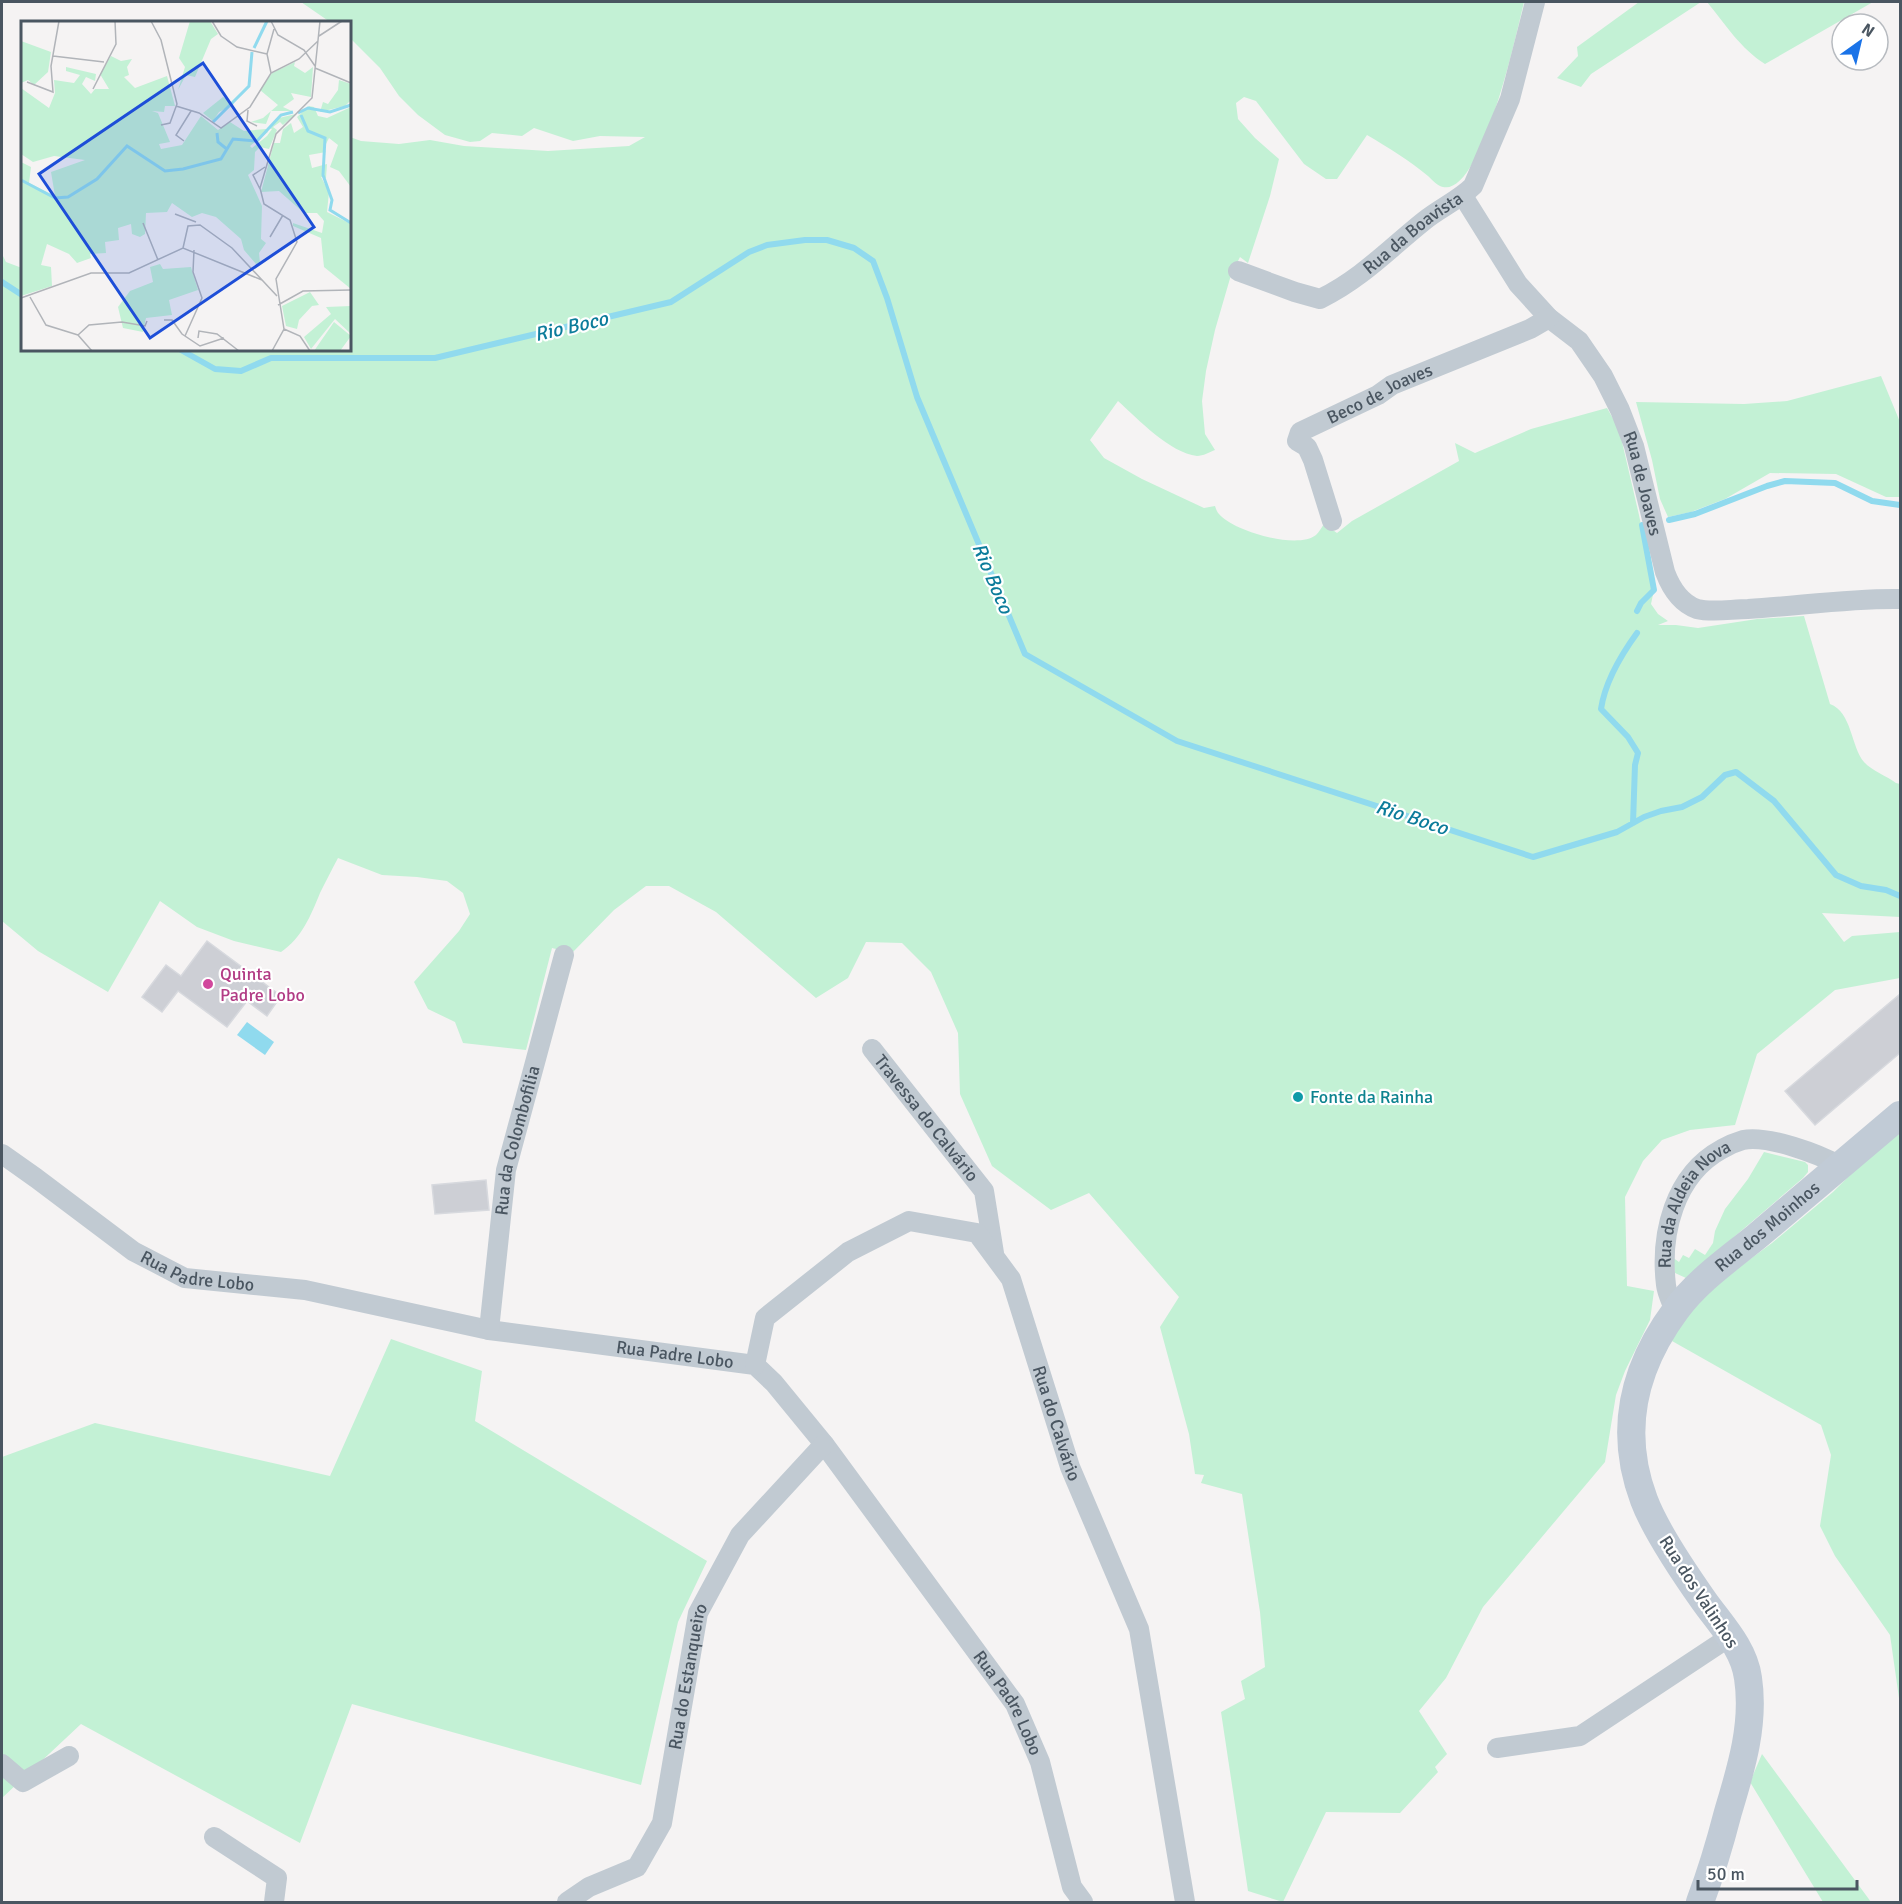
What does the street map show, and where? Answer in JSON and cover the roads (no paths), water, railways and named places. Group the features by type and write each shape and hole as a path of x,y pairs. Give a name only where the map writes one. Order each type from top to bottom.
{"main road":[{"name":"Rua dos Moinhos","path":"1650,1354 1662,1331 1686,1297 1900,1115"},
{"name":"Rua dos Valinhos","path":"1650,1354 1640,1376 1630,1429 1635,1471 1644,1501 1660,1532 1704,1601 1731,1636 1743,1660 1748,1678 1750,1716 1742,1766 1700,1902"}],"street":[{"name":"Rua da Boavista","path":"1238,271 1320,299 1362,275 1426,219 1463,196 1473,186 1510,99 1535,2"},
{"name":"Rua de Joaves","path":"1463,196 1518,284 1549,318 1580,341 1603,376 1634,446 1670,584 1678,596 1699,610 1797,606 1847,600 1900,599"},
{"name":"Beco de Joaves","path":"1332,521 1313,460 1307,447 1297,441 1300,432 1378,395 1392,385 1530,329 1549,318"},
{"name":"Rua da Colombofilia","path":"489,1330 506,1170 564,955"},
{"name":"Travessa do Calvário","path":"872,1049 984,1191 995,1257"},
{"name":"Rua da Aldeia Nova","path":"1675,1311 1666,1287 1668,1228 1679,1193 1702,1163 1733,1143 1751,1139 1772,1142 1822,1156 1840,1166"},
{"name":"Rua Padre Lobo","path":"2,1154 133,1251 185,1278 305,1290 489,1330 755,1365 774,1383 824,1444 1015,1704 1040,1762 1072,1887 1083,1902"},
{"name":"Rua do Calvário","path":"755,1365 765,1318 848,1252 909,1221 977,1233 1011,1280 1070,1467 1139,1629 1185,1902"},
{"name":"Rua do Estanqueiro","path":"567,1902 589,1887 637,1868 662,1823 698,1612 740,1535 824,1444"},
{"path":"1497,1748 1580,1736 1731,1636"},
{"path":"2,1764 23,1782 69,1756"},
{"path":"214,1837 277,1878 274,1902"}],"water":[{"path":"247,1022 274,1042 265,1055 237,1035"}],"waterway":[{"name":"Rio Boco","path":"183,351 215,369 241,371 271,358 435,358 671,302 749,252 767,245 805,240 827,240 854,248 873,261 887,298 917,397 1025,654 1177,741 1533,857 1617,832 1644,817 1682,807 1702,797 1725,775 1736,772 1774,801 1836,875 1861,886 1886,890 1900,896"},
{"name":"Rio Boco","path":"2,282 21,294"},
{"path":"1669,520 1695,514 1785,481 1835,483 1872,501 1900,505"},
{"path":"1637,611 1641,603 1654,590 1642,525"},
{"path":"1633,823 1635,765 1638,753 1628,737 1601,709 1614,669 1637,633"}],"place":[{"name":"Quinta Padre Lobo","path":"208,984"},
{"name":"Fonte da Rainha","path":"1298,1097"}]}
